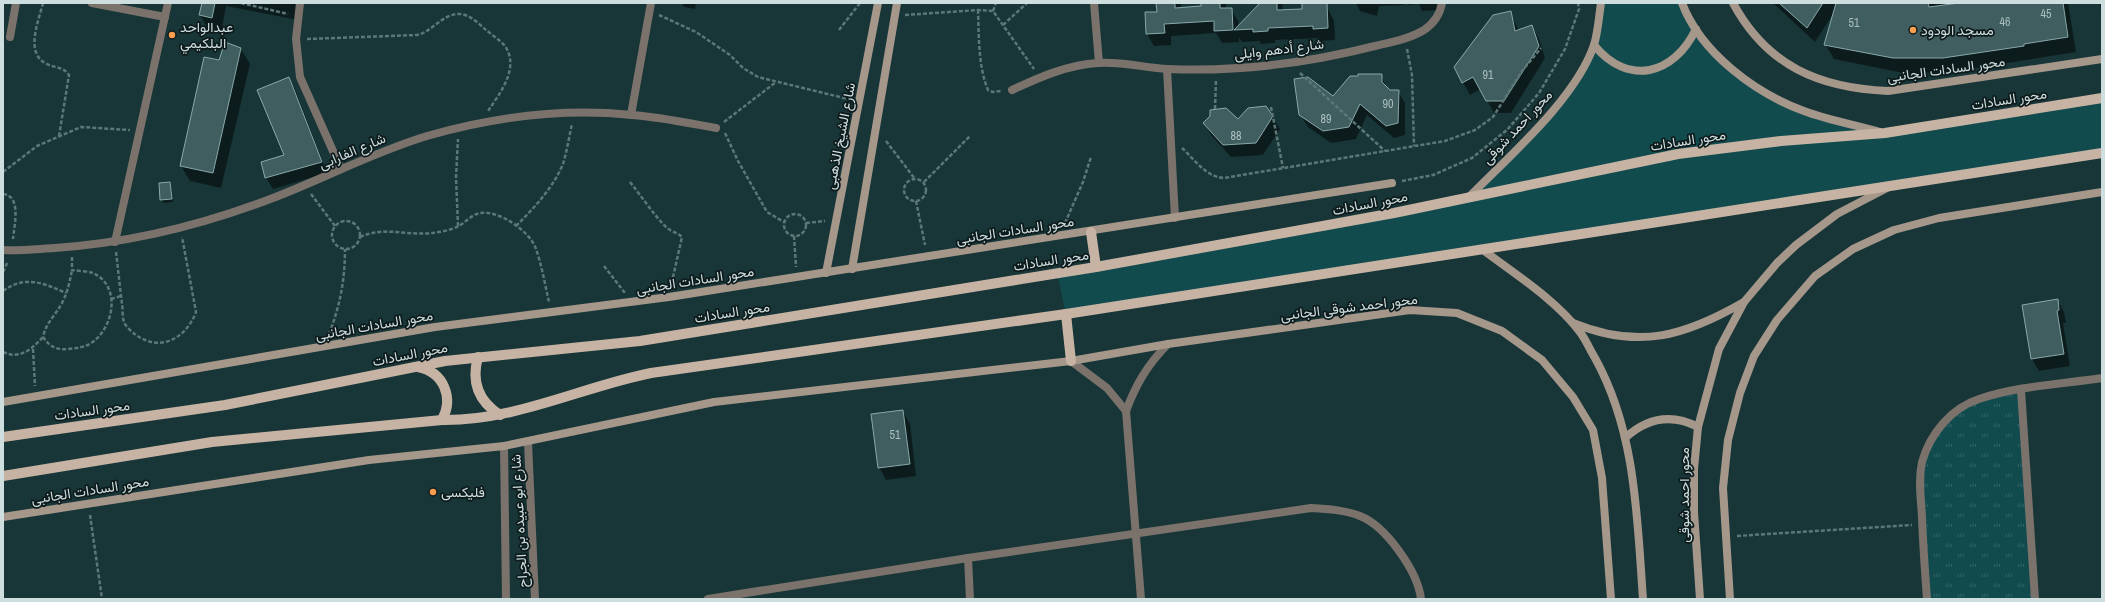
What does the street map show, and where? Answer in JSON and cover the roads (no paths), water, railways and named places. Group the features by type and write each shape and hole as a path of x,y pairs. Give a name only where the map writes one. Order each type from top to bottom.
{"main road":[{"name":"محور السادات","path":"3,437 232,404 416,367 478,357 640,341 1096,267 1394,213 1678,154 1781,141 1885,133 2102,98"},
{"path":"3,476 212,442 442,420 468,421 544,405 617,381 651,373 1066,314 2102,153"},
{"path":"1091,232 1096,267"},
{"path":"1066,314 1071,361"},
{"path":"478,357 475,368 477,390 490,409 500,415"},
{"path":"416,367 433,372 445,386 448,404 442,420"}],"street":[{"path":"10,37 16,3"},
{"path":"92,3 165,17"},
{"path":"115,242 168,3"},
{"path":"300,3 296,39 300,77 341,169"},
{"name":"شارع الشيخ الذهبى","path":"826,273 878,3"},
{"path":"852,269 874,127 896,3"},
{"path":"1094,3 1099,63"},
{"name":"شارع أدهم وايلى","path":"1012,90 1040,77 1070,67 1099,63 1167,69 1216,68 1289,63 1348,53 1405,38 1424,29 1433,22 1441,10 1442,3"},
{"name":"محور احمد شوقى","path":"1468,198 1546,119 1580,73 1594,45 1601,3"},
{"path":"1682,3 1687,16 1696,29 1729,65 1764,91 1804,111 1885,133"},
{"name":"محور السادات الجانبى","path":"1733,3 1758,40 1780,60 1805,74 1831,84 1859,90 1888,92 2102,59"},
{"path":"631,115 650,7"},
{"path":"1594,45 1610,61 1620,66 1631,69 1653,69 1664,66 1682,52 1696,29"},
{"path":"1167,69 1172,138 1175,218"},
{"name":"شارع الفارابى","path":"3,250 12,251 70,247 115,242 180,228 243,209 399,145 459,128 480,124 528,116 575,113 631,115 716,128"},
{"name":"محور السادات الجانبى","path":"3,402 435,327 633,303 1060,237 1392,183"},
{"name":"محور احمد شوقى","path":"1700,599 1694,512 1694,469 1698,427 1719,349 1744,302 1777,263 1816,229 1837,214 1891,186"},
{"path":"1730,599 1723,488 1728,440 1740,393 1754,356 1777,320 1815,276 1853,249 1894,230 1939,218 2102,192"},
{"path":"1483,250 1538,291 1571,322 1580,333 1608,383 1625,438 1635,486 1644,599"},
{"path":"1571,322 1587,328 1622,336 1658,336 1693,328 1744,302"},
{"name":"محور احمد شوقى الجانبى","path":"1226,336 1410,310 1457,313 1502,331 1542,360 1573,398 1593,430 1602,478 1611,599"},
{"name":"محور السادات الجانبى","path":"3,517 88,502 369,460 504,446 714,402 1071,361 1168,344 1226,336"},
{"path":"1141,599 1126,411 1142,374 1168,344"},
{"path":"1071,361 1084,369 1107,388 1126,411"},
{"path":"1927,599 1920,485 1922,463 1930,442 1942,424 1958,410 1978,399 2021,390 2102,378"},
{"path":"2021,390 2035,599"},
{"path":"1625,438 1644,424 1654,420 1677,419 1698,427"},
{"name":"شارع ابو عبيده بن الجراح","path":"528,442 535,599"},
{"name":"شارع ابو عبيده بن الجراح","path":"504,446 506,599"},
{"path":"708,599 1295,509 1330,509 1347,512 1362,517 1387,538 1402,555 1415,576 1421,599"},
{"path":"968,558 970,599"}],"place":[{"name":"مسجد الودود","path":"1913,30"},
{"name":"عبدالواحد البلكيمي","path":"172,35"},
{"name":"فليكسى","path":"433,492"}]}
